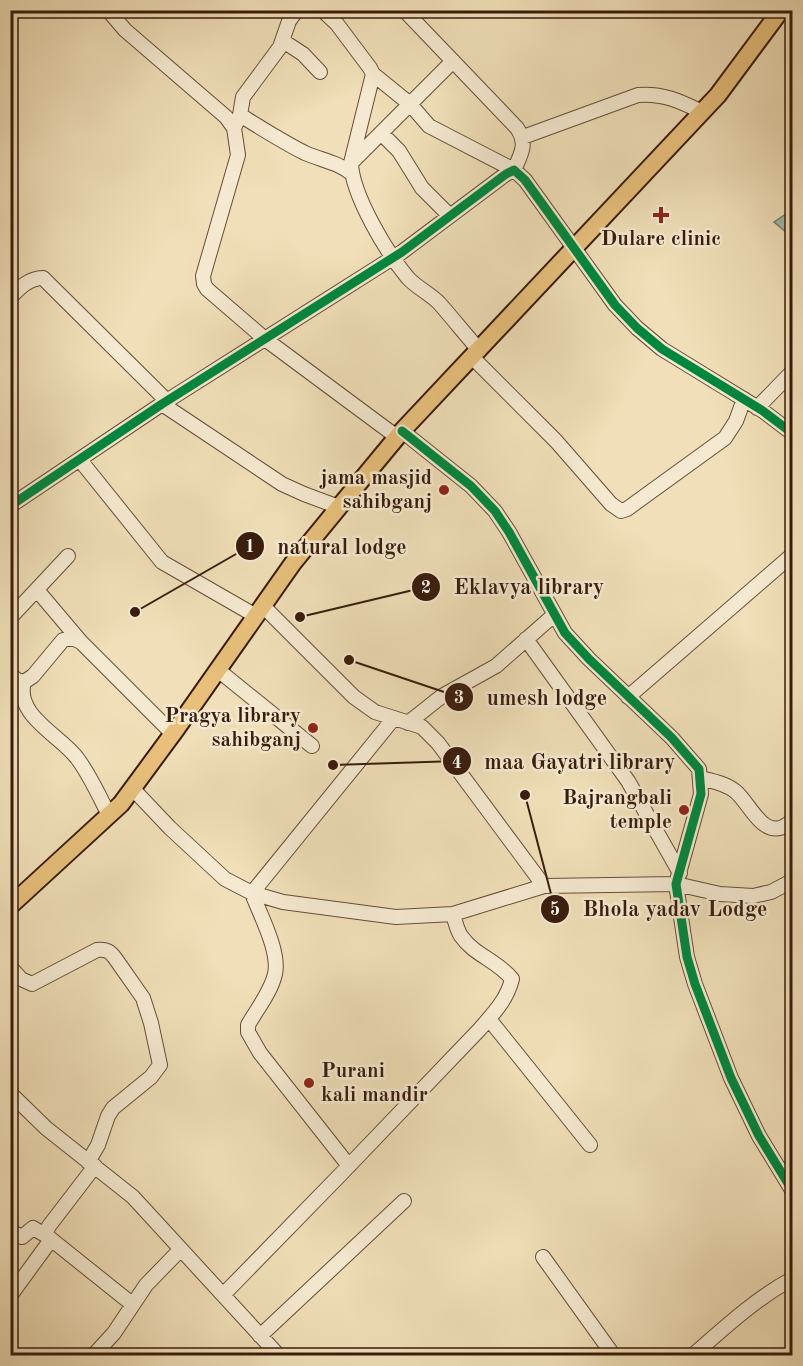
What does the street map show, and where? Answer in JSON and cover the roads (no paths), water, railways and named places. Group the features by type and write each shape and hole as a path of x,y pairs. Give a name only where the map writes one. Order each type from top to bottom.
{"main road":[{"path":"10,906 121,804 293,563 339,507 400,434 718,95 781,10"}],"street":[{"path":"108,10 125,30 226,117 313,156 352,168"},
{"path":"297,10 290,21 283,41 246,91 241,102 237,121 236,167 206,265 204,284 213,297 265,339 471,486 495,511 565,633 672,738 699,769 701,794 678,879"},
{"path":"322,10 337,24 373,74 410,104 429,126 514,170 525,180 615,305 637,328 662,349 744,399 792,433"},
{"path":"10,506 165,402 393,257 514,170 522,149 523,137 517,128 404,10"},
{"path":"283,41 303,54 320,72"},
{"path":"352,168 381,133 453,61"},
{"path":"373,74 352,168 360,197 393,257 409,279 440,304 475,353 611,504 621,512 627,509 717,445 730,431 744,399"},
{"path":"523,137 638,95 652,94 674,98 702,112"},
{"path":"381,133 399,151 422,188 450,216"},
{"path":"10,298 25,284 35,278 43,278 165,402 282,484 339,507"},
{"path":"757,408 792,372"},
{"path":"80,459 162,562 260,611 354,697 375,712 422,727 446,752 544,886"},
{"path":"628,697 792,555"},
{"path":"10,618 68,556"},
{"path":"37,590 81,642 173,734"},
{"path":"408,723 442,696 496,666 554,615"},
{"path":"81,642 72,638 63,640 33,676 24,682 21,691 26,705 44,728 78,759 110,815"},
{"path":"526,639 628,781 678,879 687,957 699,995 745,1108 759,1136 791,1185"},
{"path":"218,670 312,746"},
{"path":"10,674 16,680 24,682"},
{"path":"252,893 394,718"},
{"path":"700,778 731,788 769,828 779,828 792,821"},
{"path":"133,789 170,828 225,879 252,893 283,902 396,917 453,914 544,886 678,879 720,894 753,896 771,892 792,882"},
{"path":"252,893 276,962 270,987 248,1025 248,1032 260,1053 349,1166"},
{"path":"223,1295 489,1019 508,993 512,979 506,971 468,945 459,934 453,914"},
{"path":"10,967 21,979 32,984 97,950 104,949 110,952 143,998 160,1065 151,1077 113,1108 108,1116 92,1164 49,1226 46,1232 49,1238"},
{"path":"489,1019 590,1145"},
{"path":"10,1093 46,1128 133,1197 279,1356"},
{"path":"260,1336 404,1200"},
{"path":"10,1231 22,1237 33,1228 49,1238 132,1304"},
{"path":"10,1296 49,1238"},
{"path":"93,1356 114,1333 146,1285 181,1249"},
{"path":"543,1257 614,1356"},
{"path":"692,1356 747,1309 792,1280"}],"place":[{"name":"Dulare clinic","path":"661,215"},
{"name":"jama masjid sahibganj","path":"444,490"},
{"name":"natural lodge","path":"135,612"},
{"name":"Eklavya library","path":"300,617"},
{"name":"umesh lodge","path":"349,660"},
{"name":"Pragya library sahibganj","path":"313,728"},
{"name":"maa Gayatri library","path":"333,765"},
{"name":"Bhola yadav Lodge","path":"525,795"},
{"name":"Bajrangbali temple","path":"684,810"},
{"name":"Purani kali mandir","path":"309,1083"}]}
